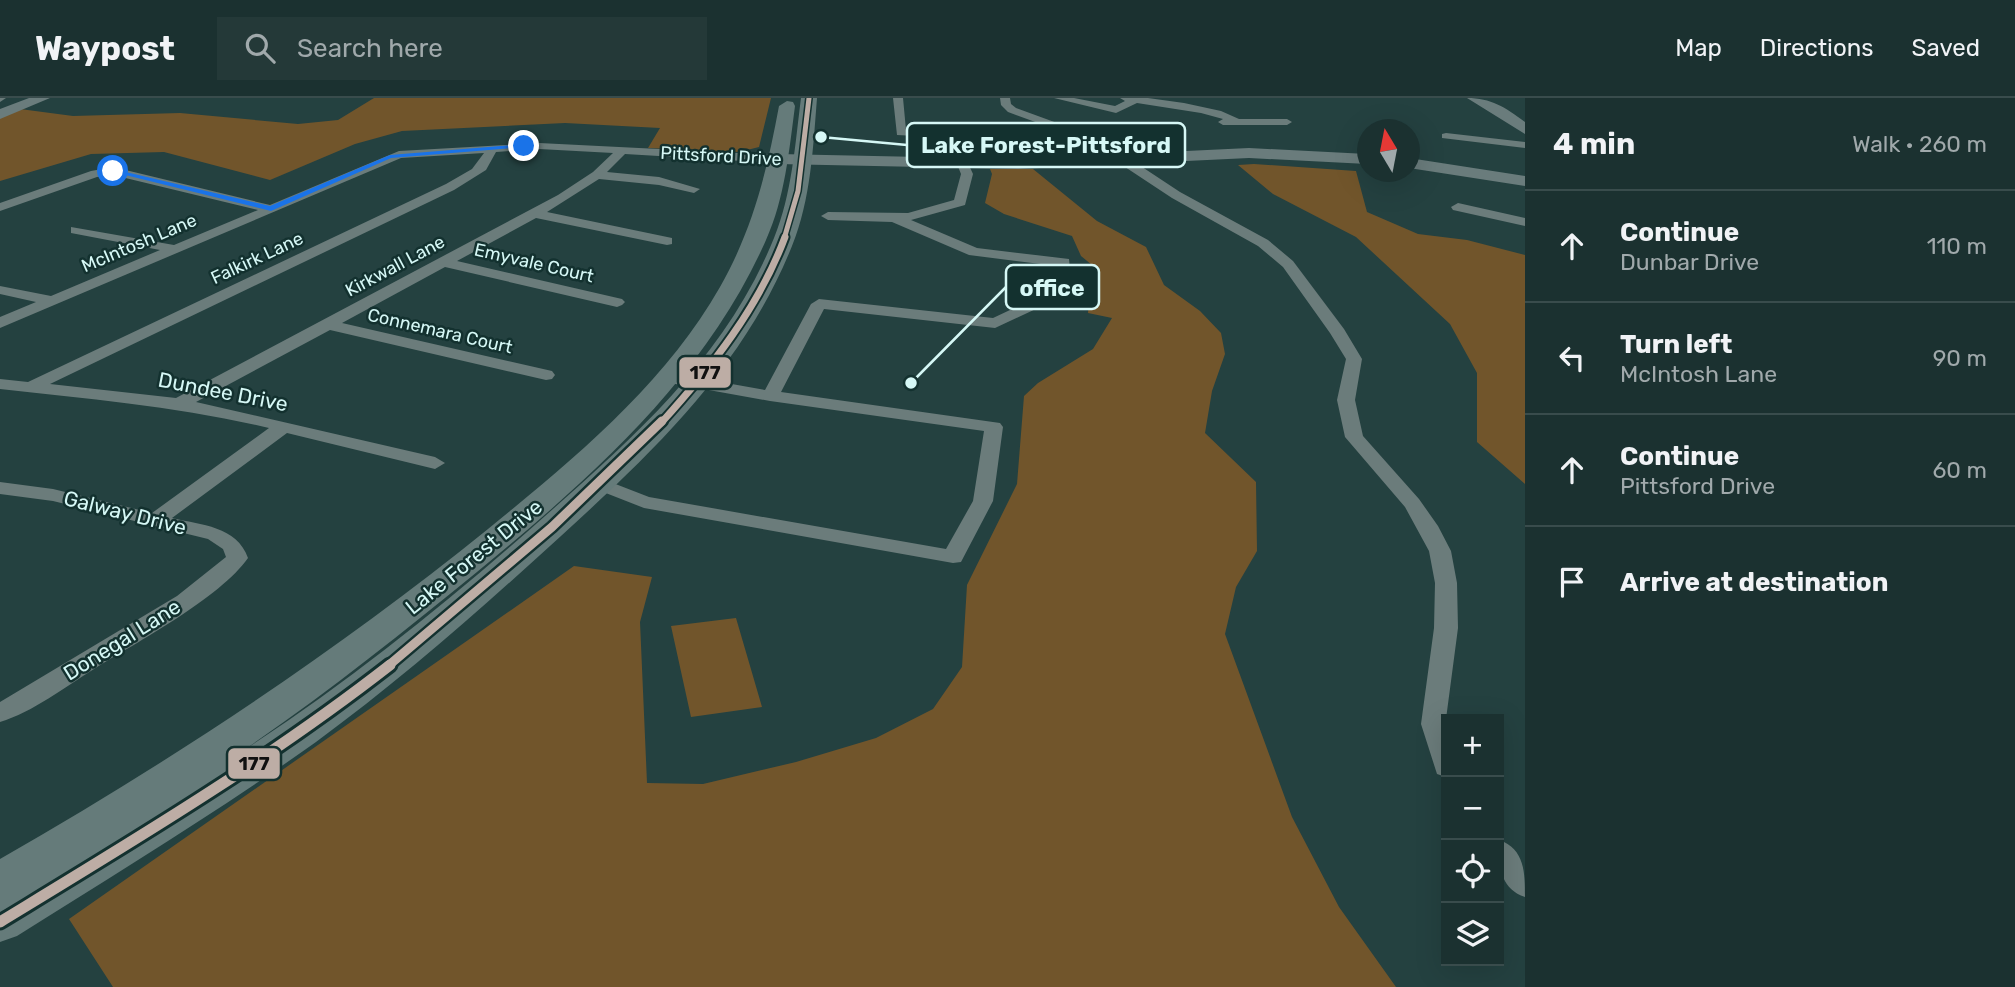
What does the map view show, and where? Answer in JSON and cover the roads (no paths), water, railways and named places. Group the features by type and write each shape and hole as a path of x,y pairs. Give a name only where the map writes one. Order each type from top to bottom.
{"main road":[{"name":"Lake Forest Drive","path":"788,98 790,159"},
{"name":"Lake Forest Drive","path":"0,922 262,758 382,672 463,608 650,439 686,381 725,297 755,242 790,159 809,98"},
{"name":"Lake Forest Drive","path":"0,882 217,748 334,667 551,494 614,436 686,381"}],"street":[{"path":"0,114 43,98"},
{"path":"898,98 901,133 1018,138"},
{"path":"1005,98 1006,105 1012,110 1075,132 1112,158 1123,160 1176,195 1246,232 1277,253 1288,264 1348,348 1354,359 1346,400 1354,437 1412,503 1429,526 1440,551 1446,583 1446,628 1434,724 1441,749"},
{"path":"1017,98 1020,106 1031,112 1077,127 1100,138 1126,157 1123,160"},
{"path":"1059,98 1116,110 1130,99 1211,112 1203,117 1216,122 1287,122"},
{"path":"1475,98 1498,109 1525,129"},
{"path":"1446,136 1525,145"},
{"name":"Pittsford Drive","path":"411,154 539,146 790,159 963,163 1123,160 1249,153 1357,158"},
{"name":"Falkirk Lane","path":"27,389 450,187 478,170 489,158 491,148"},
{"name":"Kirkwall Lane","path":"179,404 563,198 597,175 622,150"},
{"name":"McIntosh Lane","path":"0,323 390,157 411,154"},
{"path":"828,216 909,217 960,202 967,174 963,163"},
{"path":"1420,165 1525,181"},
{"path":"0,208 95,174 113,171 271,209"},
{"path":"597,175 659,181 694,189"},
{"path":"1458,208 1525,222"},
{"path":"533,213 667,241"},
{"path":"770,396 819,304 995,323 1065,289 1064,262 974,252 894,218"},
{"path":"76,230 175,249"},
{"name":"Emyvale Court","path":"443,262 617,302"},
{"path":"0,290 52,301"},
{"name":"Connemara Court","path":"326,324 546,375"},
{"path":"600,484 644,502 953,557 983,501 994,426 770,396 686,381"},
{"name":"Dundee Drive","path":"0,384 179,404 284,426 435,463"},
{"path":"156,520 284,426"},
{"name":"Galway Drive","path":"0,488 53,495 215,535 233,546 237,558"},
{"name":"Donegal Lane","path":"0,713 200,591 226,572 237,558"},
{"path":"1504,858 1525,886"}],"place":[{"name":"Lake Forest-Pittsford","path":"821,137"},
{"name":"office","path":"911,383"}]}
